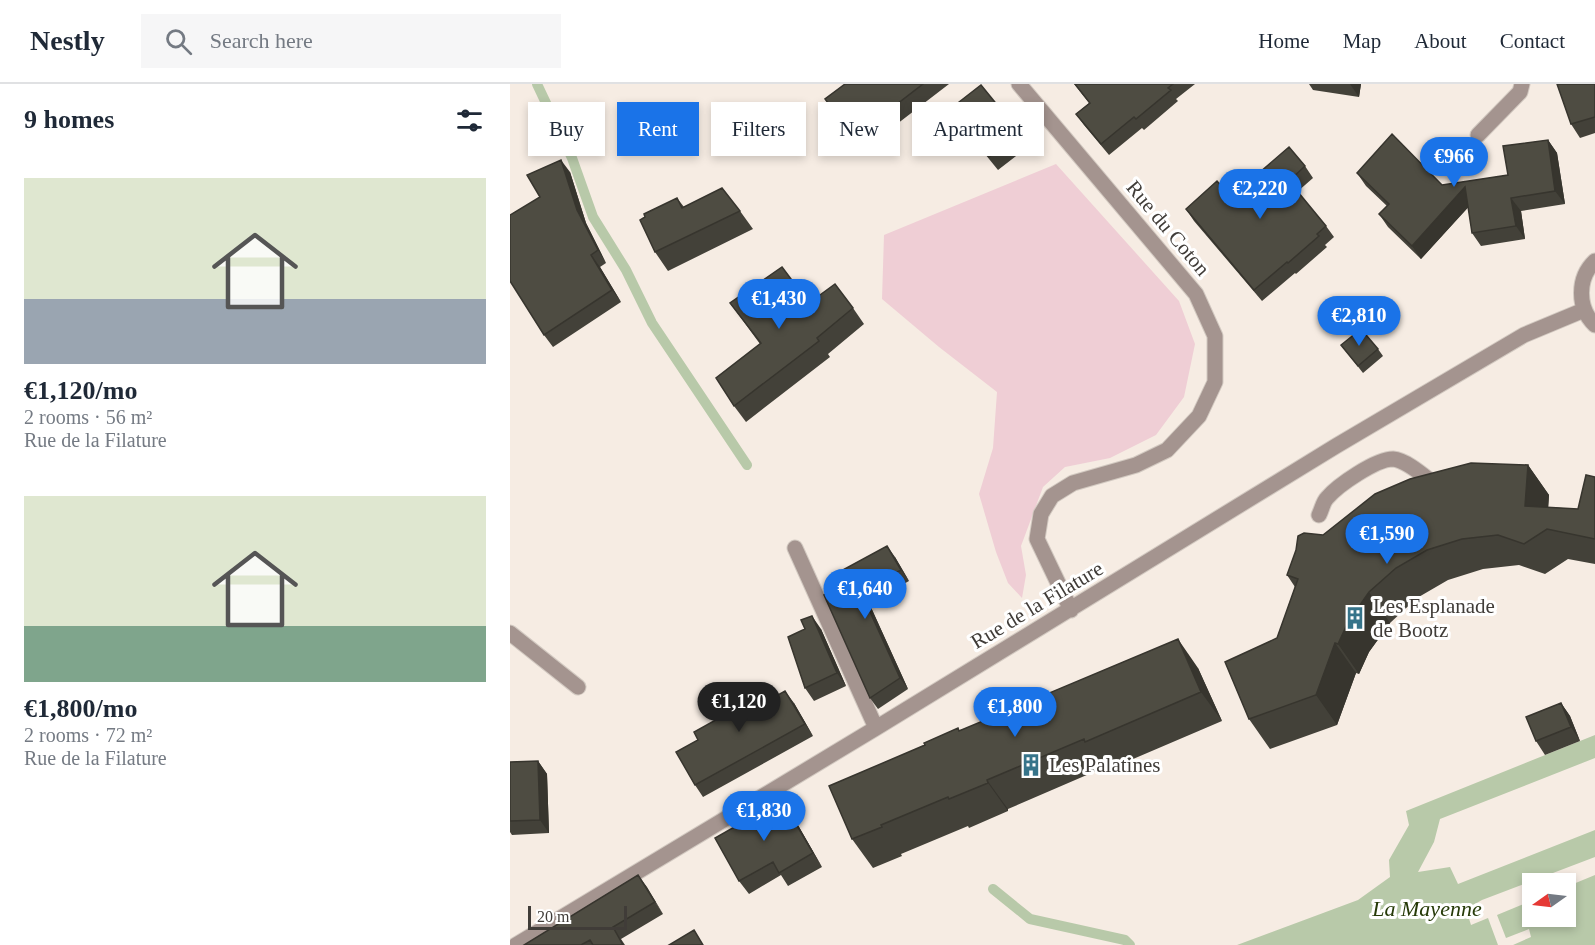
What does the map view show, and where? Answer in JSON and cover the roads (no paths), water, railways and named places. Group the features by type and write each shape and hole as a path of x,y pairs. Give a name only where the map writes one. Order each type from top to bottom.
{"street":[{"name":"Rue du Coton","path":"1019,84 1196,294 1215,336 1215,382 1199,416 1167,450 1136,465 1073,483 1052,496 1041,514 1037,539 1071,610"},
{"path":"1478,135 1520,92 1522,84"},
{"path":"1595,261 1583,280 1581,295 1584,310 1595,325"},
{"name":"Rue de la Filature","path":"516,945 1071,610 1336,446 1524,335 1584,310"},
{"path":"1319,515 1326,499 1343,483 1370,467 1393,459 1411,466 1437,486"},
{"path":"795,548 876,728"},
{"path":"510,633 578,687"}],"water":[{"path":"1595,735 1595,758 1440,819 1434,842 1418,872 1450,867 1458,884 1595,830 1595,857 1553,873 1522,873 1522,885 1482,900 1466,909 1471,925 1488,918 1498,945 1237,945 1358,900 1390,877 1389,860 1409,825 1406,811"},
{"name":"La Mayenne","path":"1595,875 1595,945 1513,945 1531,937 1529,929 1506,938 1497,915 1522,905 1522,927 1576,927 1576,883"}],"waterway":[{"path":"537,84 572,158 593,217 626,270 652,323 747,465"},
{"path":"993,889 1030,919 1125,940 1130,945"}],"place":[{"name":"Les Esplanade de Bootz","path":"1355,618"},
{"name":"Les Palatines","path":"1031,765"}]}
